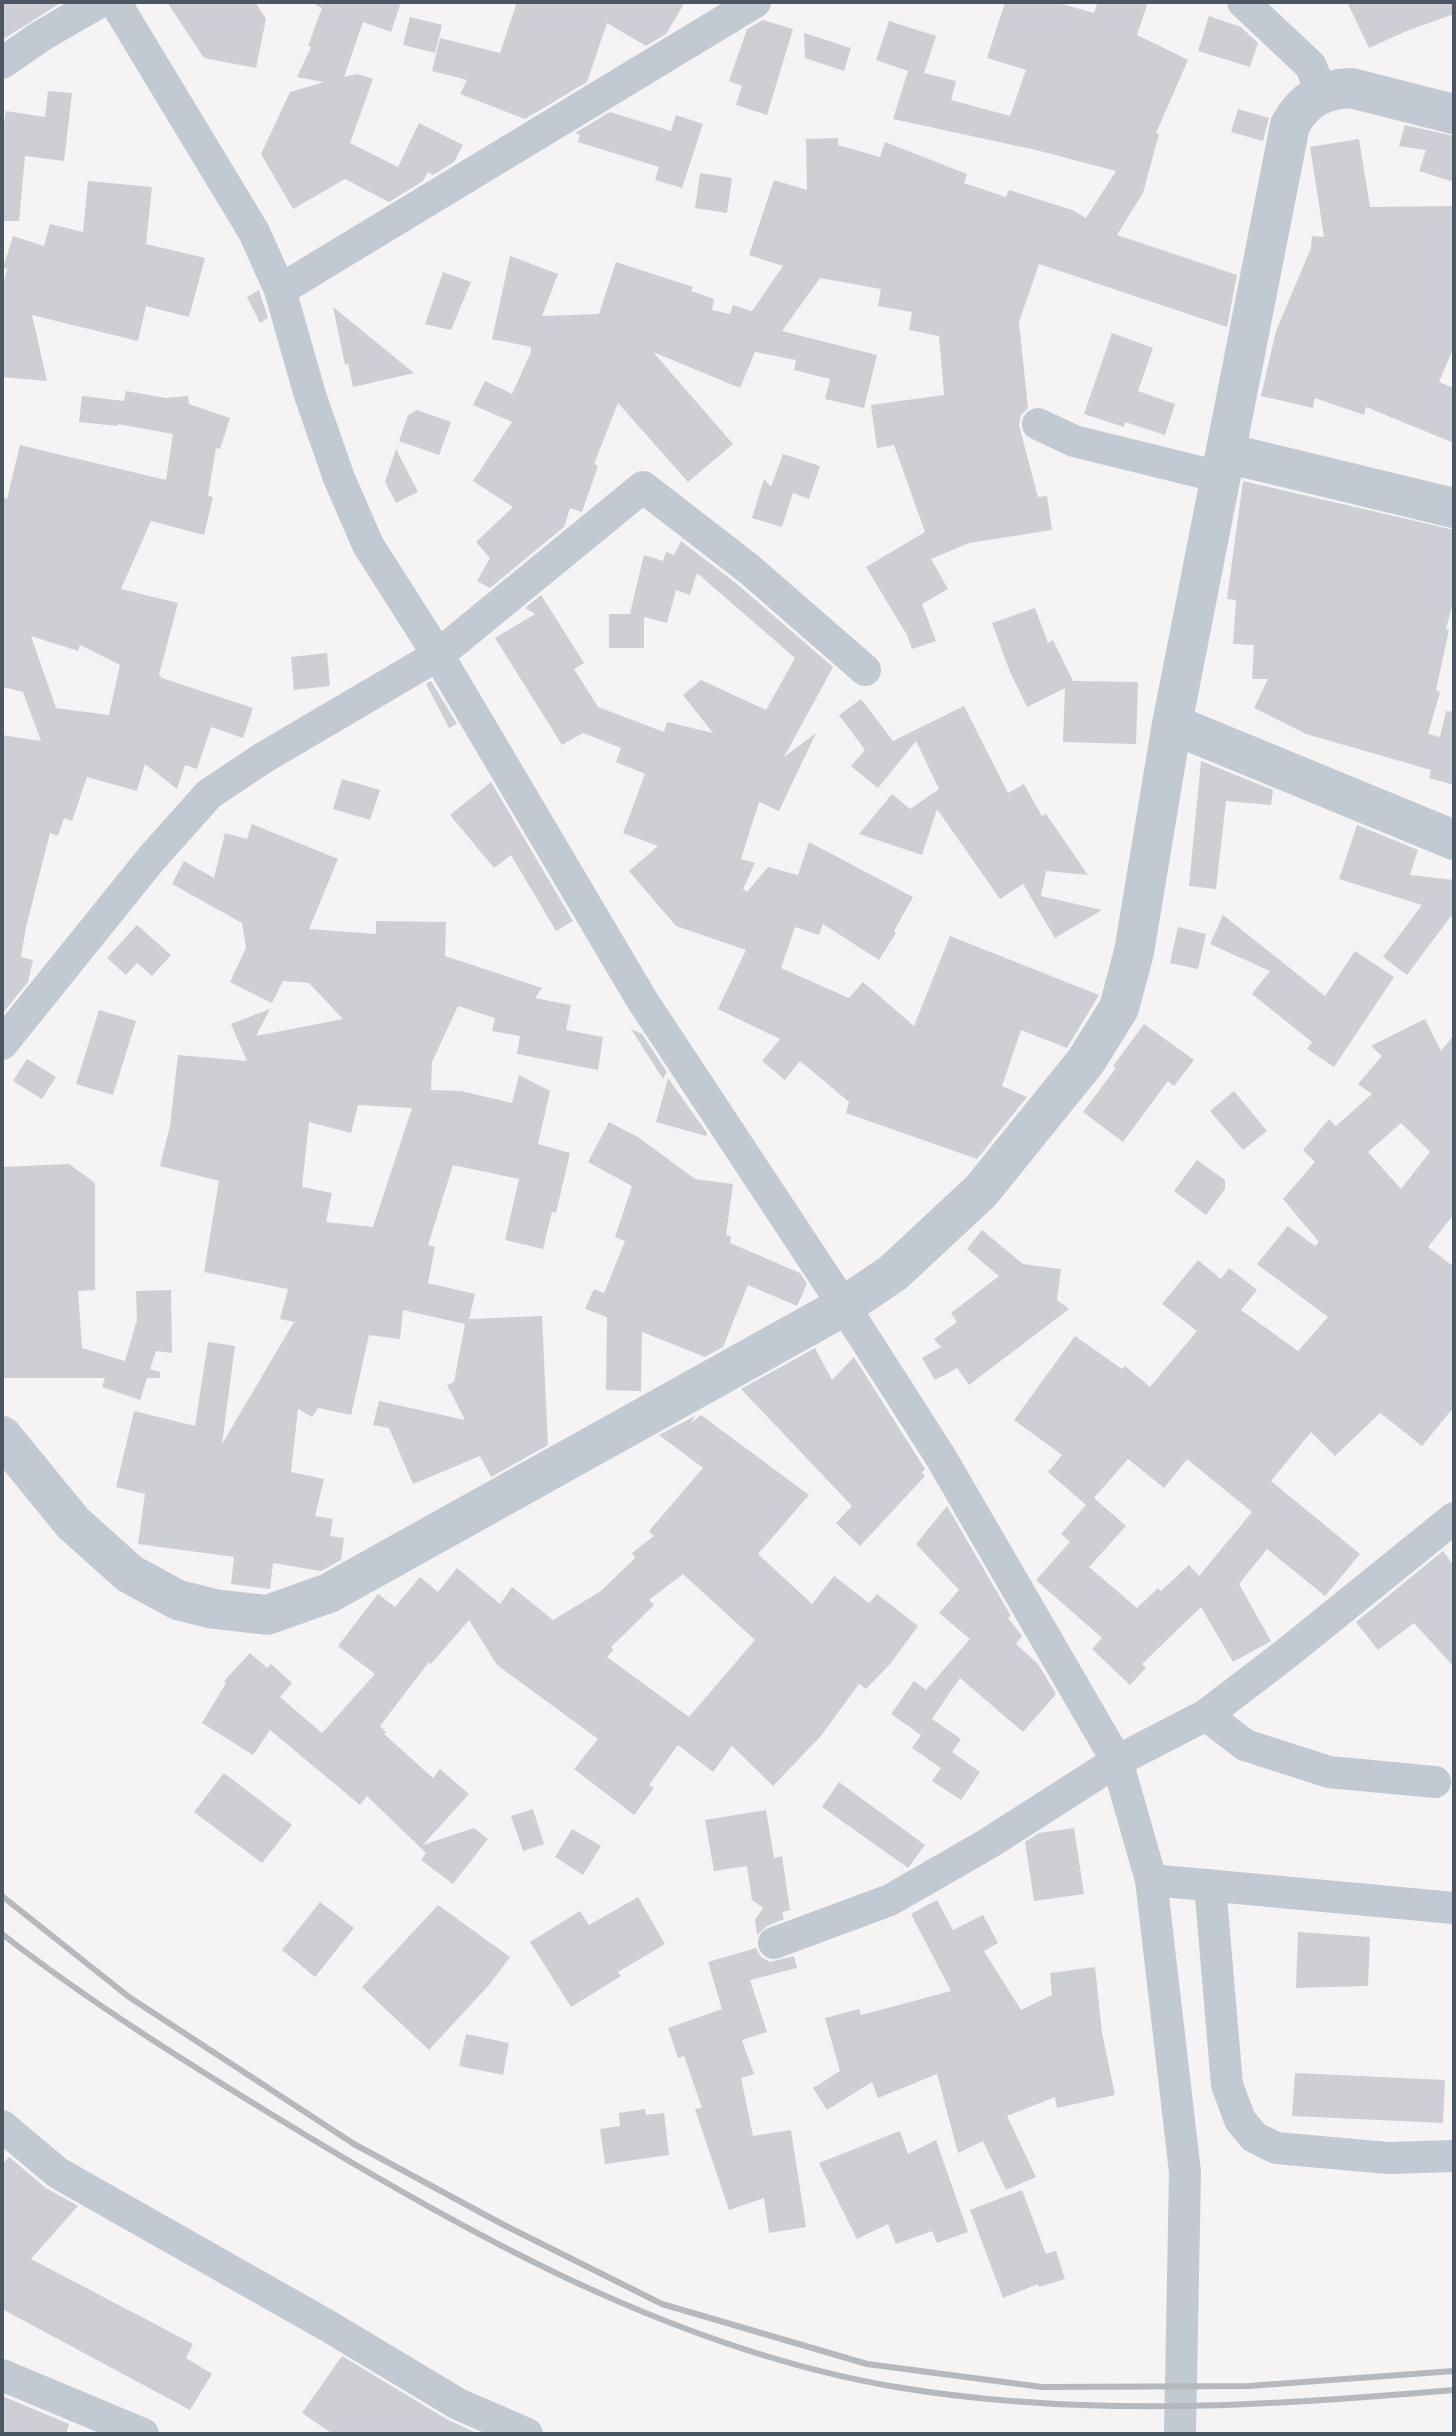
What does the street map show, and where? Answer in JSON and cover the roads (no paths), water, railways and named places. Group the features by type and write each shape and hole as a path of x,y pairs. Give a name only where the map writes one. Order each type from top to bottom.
{"street":[{"path":"2,63 100,2"},
{"path":"115,2 254,232 280,290 310,395 339,478 368,545 438,655 642,1000 940,1456 1117,1761 1151,1880 1185,2172 1180,2434"},
{"path":"280,290 755,2"},
{"path":"1243,2 1311,66 1321,93"},
{"path":"2,1436 73,1523 130,1574 178,1600 214,1609 267,1615 329,1593 844,1306 893,1273 981,1191 1086,1061 1119,1008 1134,952 1172,724 1290,125 1297,112 1321,93 1351,88 1454,114"},
{"path":"1038,424 1074,441 1454,508"},
{"path":"2,1044 151,859 209,794 263,758 438,655 643,487 749,569 865,670"},
{"path":"1172,724 1454,840"},
{"path":"774,1943 890,1900 989,1843 1117,1761 1206,1715 1454,1518"},
{"path":"1206,1715 1245,1745 1329,1772 1435,1782"},
{"path":"1151,1880 1454,1908"},
{"path":"1210,1885 1227,2085 1240,2120 1254,2137 1276,2148 1388,2158 1454,2156"},
{"path":"2,2126 58,2173 328,2326 458,2404 527,2434"},
{"path":"2,2375 143,2434"}],"railway":[{"path":"2,1896 129,1997 354,2144 502,2224 662,2304 867,2364 1042,2387 1249,2386 1454,2371"},
{"path":"2,1934 176,2055 355,2165 502,2246 578,2283 655,2317 734,2346 814,2370 896,2387 1035,2403 1105,2406 1244,2404 1454,2390"}]}
